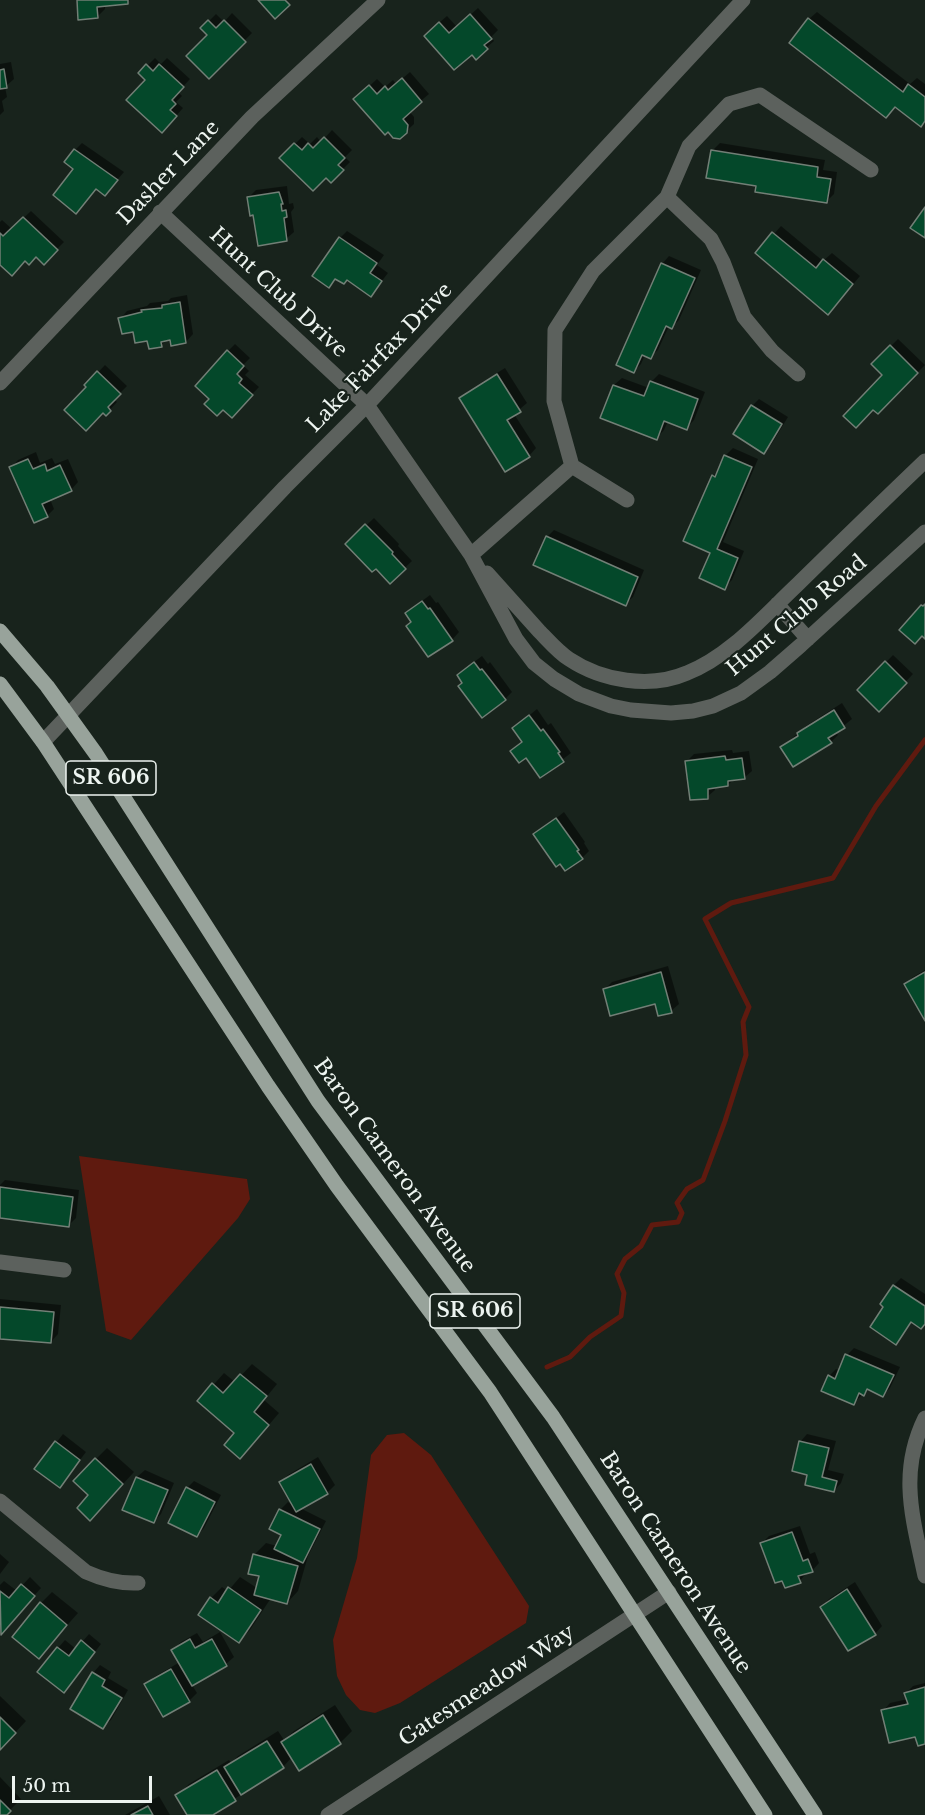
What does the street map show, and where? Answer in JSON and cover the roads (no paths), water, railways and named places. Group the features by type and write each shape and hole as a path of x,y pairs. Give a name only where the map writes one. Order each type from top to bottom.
{"main road":[{"name":"Baron Cameron Avenue","path":"0,631 47,686 96,754 318,1101 553,1417 814,1815"},
{"name":"SR 606","path":"0,684 43,742 268,1086 337,1186 490,1392 765,1815"}],"street":[{"name":"Dasher Lane","path":"0,383 252,117 378,0"},
{"name":"Lake Fairfax Drive","path":"43,742 367,405 743,0"},
{"path":"627,500 572,466 554,401 555,330 593,271 667,197 689,146 729,104 760,95 871,170"},
{"path":"667,197 711,239 723,262 744,317 772,351 798,374"},
{"name":"Hunt Club Drive","path":"160,212 367,405"},
{"name":"Hunt Club Road","path":"367,405 471,555 516,639 534,663 554,679 579,694 611,706 643,712 693,711 713,706 741,693 770,672 808,639 925,532"},
{"name":"Hunt Club Road","path":"471,555 568,659 597,674 625,681 666,679 703,666 726,650 925,461"},
{"path":"471,555 572,466"},
{"path":"777,604 808,639"},
{"path":"0,1262 64,1270"},
{"path":"925,1418 910,1458 908,1482 910,1507 925,1576"},
{"path":"0,1501 86,1572 102,1580 122,1584 138,1583"},
{"name":"Gatesmeadow Way","path":"328,1815 669,1592"}],"waterway":[{"path":"547,1367 570,1357 590,1337 621,1316 624,1293 617,1274 625,1259 641,1246 652,1225 678,1222 682,1213 677,1203 687,1189 703,1180 725,1121 746,1055 743,1022 749,1007 705,919 731,903 833,878 876,806 925,740"}]}
